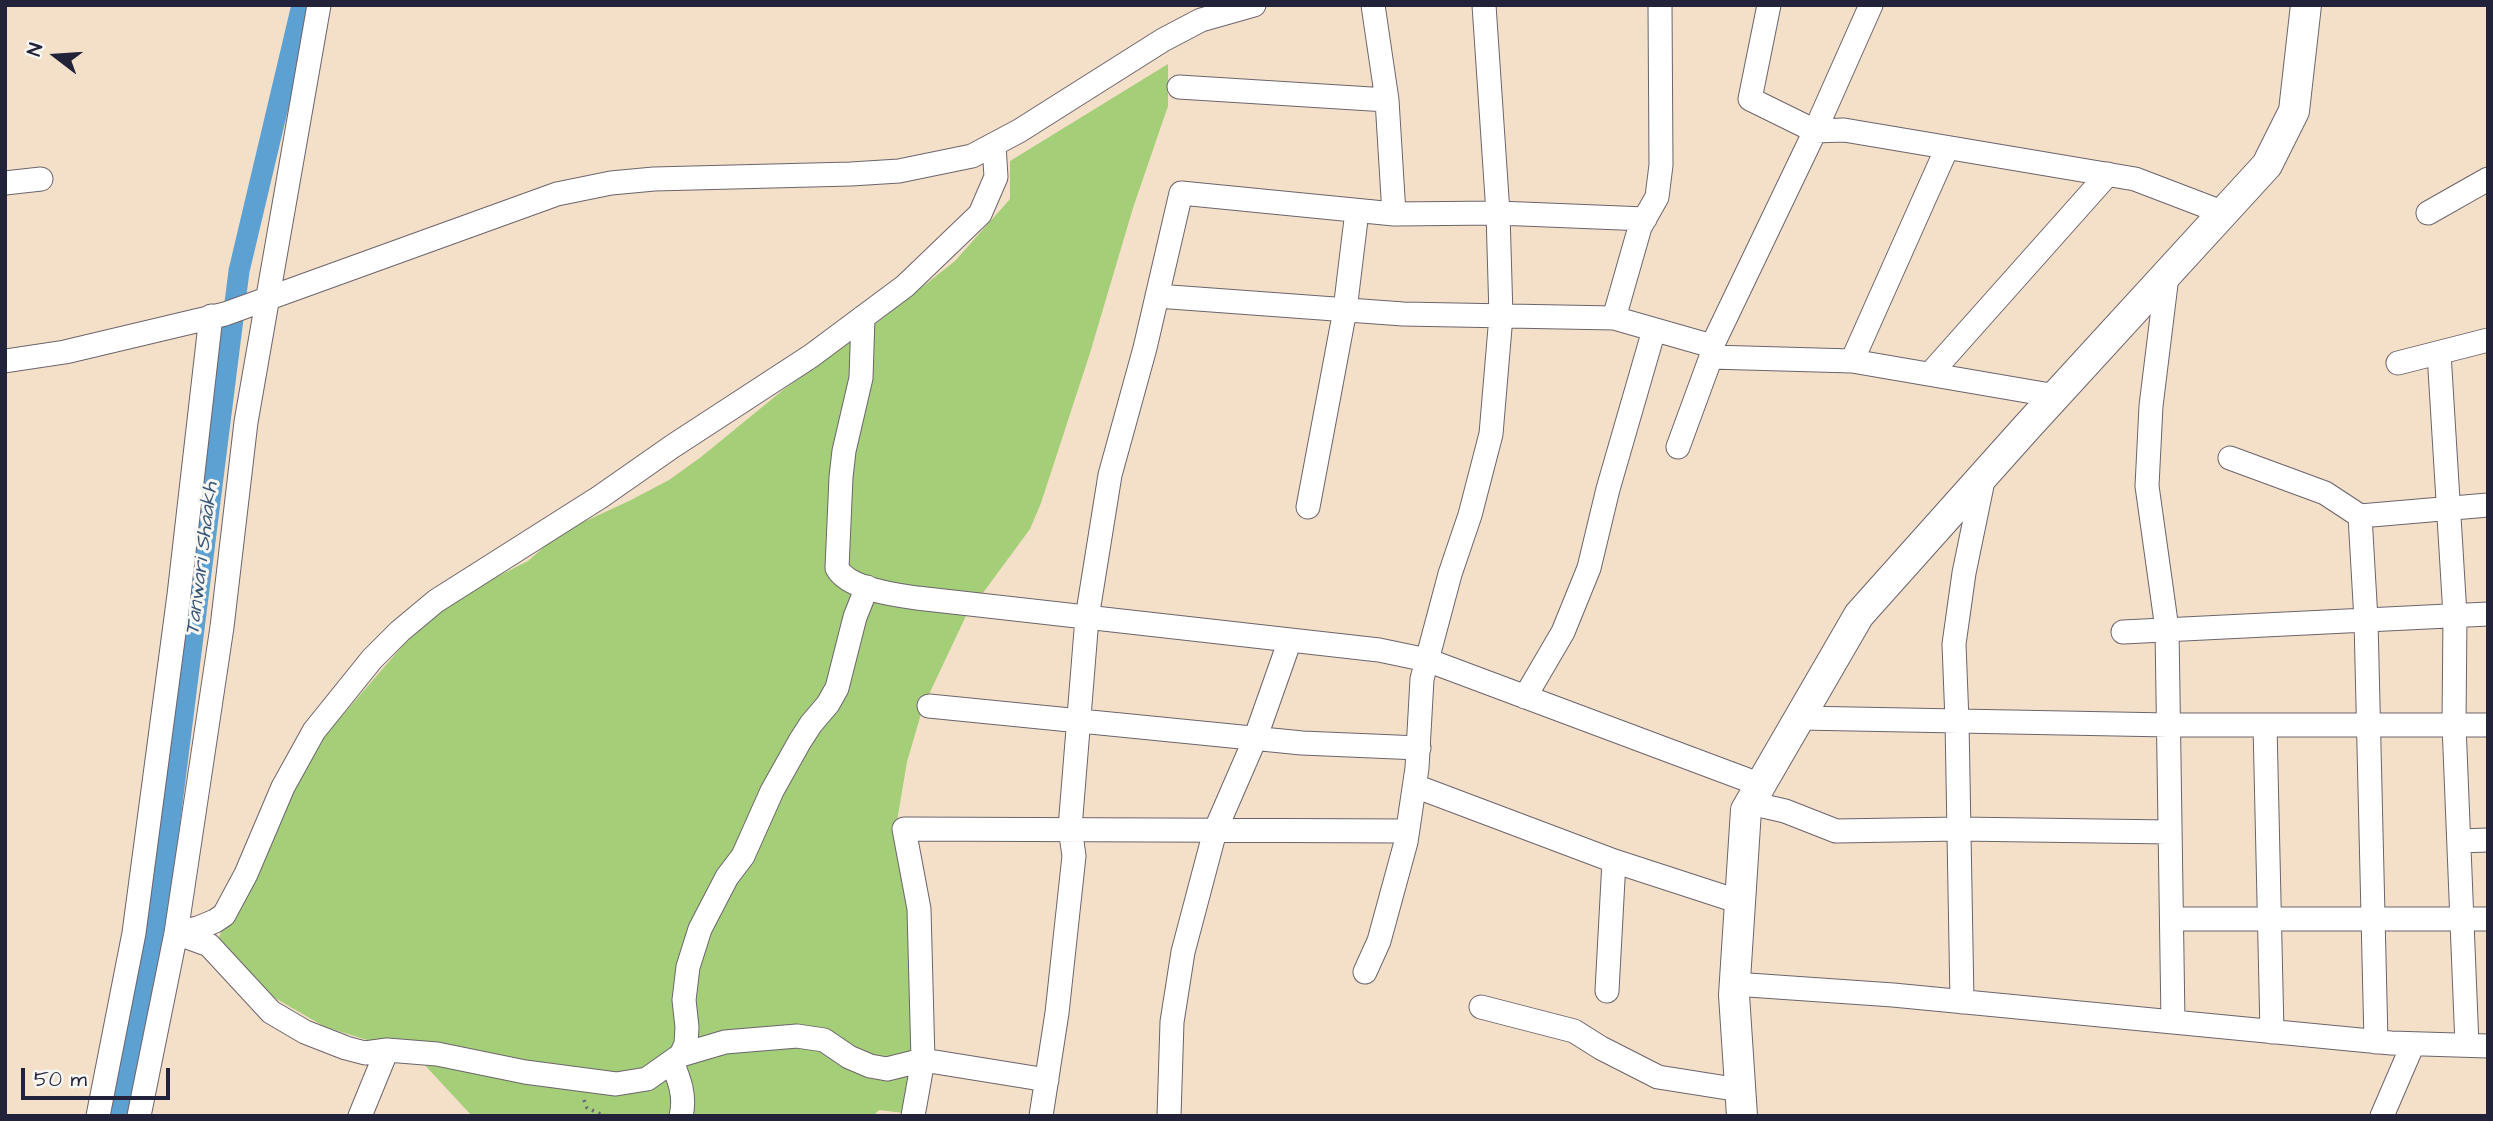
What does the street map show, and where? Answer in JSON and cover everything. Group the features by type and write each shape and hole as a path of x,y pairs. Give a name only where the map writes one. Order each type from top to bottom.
{"main road":[{"path":"1741,1103 1734,984 1746,810 1859,615 2267,165 2294,111 2306,5"}],"street":[{"path":"139,1116 176,933 222,627 261,299 319,5"},
{"path":"5,361 65,352 218,315 392,255 556,194 611,183 654,179 898,171 972,156 1163,40 1201,20 1254,5"},
{"path":"1373,5 1387,100 1394,214"},
{"path":"1365,972 1379,941 1408,831 1419,748 1422,680 1491,434 1501,316 1498,214 1484,5"},
{"path":"1614,318 1640,227 1657,197 1661,166 1660,5"},
{"path":"1769,5 1750,99 1815,131 1844,130 2135,179 2224,213"},
{"path":"1678,447 1712,351 1871,5"},
{"path":"1179,87 1387,100"},
{"path":"176,933 198,928 224,915 246,874 283,787 314,731 372,659 400,631 436,601 600,497 811,356 905,286 980,214 996,177 994,145"},
{"path":"1852,360 1947,148"},
{"path":"1930,374 2108,174"},
{"path":"5,183 41,178"},
{"path":"2428,213 2482,186"},
{"path":"1041,1116 1058,1013 1074,856 1070,830 1087,618 1110,475 1145,348 1181,193 1394,214 1645,219"},
{"path":"1308,507 1345,310 1357,211"},
{"path":"2167,276 2151,406 2147,486 2167,629 2173,1022"},
{"path":"1157,296 1403,314 1614,318 1712,351 1852,360 2056,396"},
{"path":"98,1116 134,933 218,315"},
{"path":"863,317 861,378 844,451 841,477 836,568 840,575 880,593 1379,650 1427,660 1525,697 1836,831 2170,832"},
{"path":"1525,697 1563,632 1589,568 1608,489 1654,330"},
{"path":"2398,363 2488,340"},
{"path":"1734,984 1962,1002 2376,1042 2478,1046 2462,918 2454,725 2455,615 2439,353"},
{"path":"2230,458 2325,493 2360,516 2488,505"},
{"path":"1962,1002 1954,643 1964,573 1984,476"},
{"path":"2360,516 2376,1042"},
{"path":"681,1116 681,1083 676,1058 686,1044 684,1000 688,967 700,929 727,877 743,856 772,791 800,741 837,688 855,617 867,587"},
{"path":"2123,632 2488,614"},
{"path":"1169,1116 1172,1022 1183,952 1215,831 1255,739 1290,640"},
{"path":"929,706 1255,739 1419,748"},
{"path":"1800,718 2169,725 2488,725"},
{"path":"2265,725 2272,1032"},
{"path":"1415,786 1614,861 1740,902"},
{"path":"913,1116 923,1060 919,909 904,829 1408,831"},
{"path":"2459,841 2488,840"},
{"path":"1607,992 1614,861"},
{"path":"2172,919 2488,919"},
{"path":"176,933 209,945 271,1012 305,1031 365,1053 387,1050 437,1054 525,1072 616,1084 647,1079 676,1058 725,1042 797,1036 824,1040 849,1057 870,1066 887,1069 923,1060 1047,1080"},
{"path":"1481,1007 1574,1031 1658,1077 1741,1103"},
{"path":"2382,1116 2413,1044"},
{"path":"360,1116 387,1050"}],"green space":[{"path":"1168,64 1168,106 1133,208 1090,353 1041,503 1030,529 966,616 923,707 907,762 897,821 910,880 917,1051 903,1113 879,1110 873,1116 472,1116 408,1047 367,1040 325,1027 268,994 218,939 316,746 417,629 457,597 528,561 560,533 669,480 701,457 783,390 879,321 955,261 1010,199 1010,161"}],"waterway":[{"name":"Tanwari Shaakh","path":"120,1116 162,883 239,271 302,5"}]}
